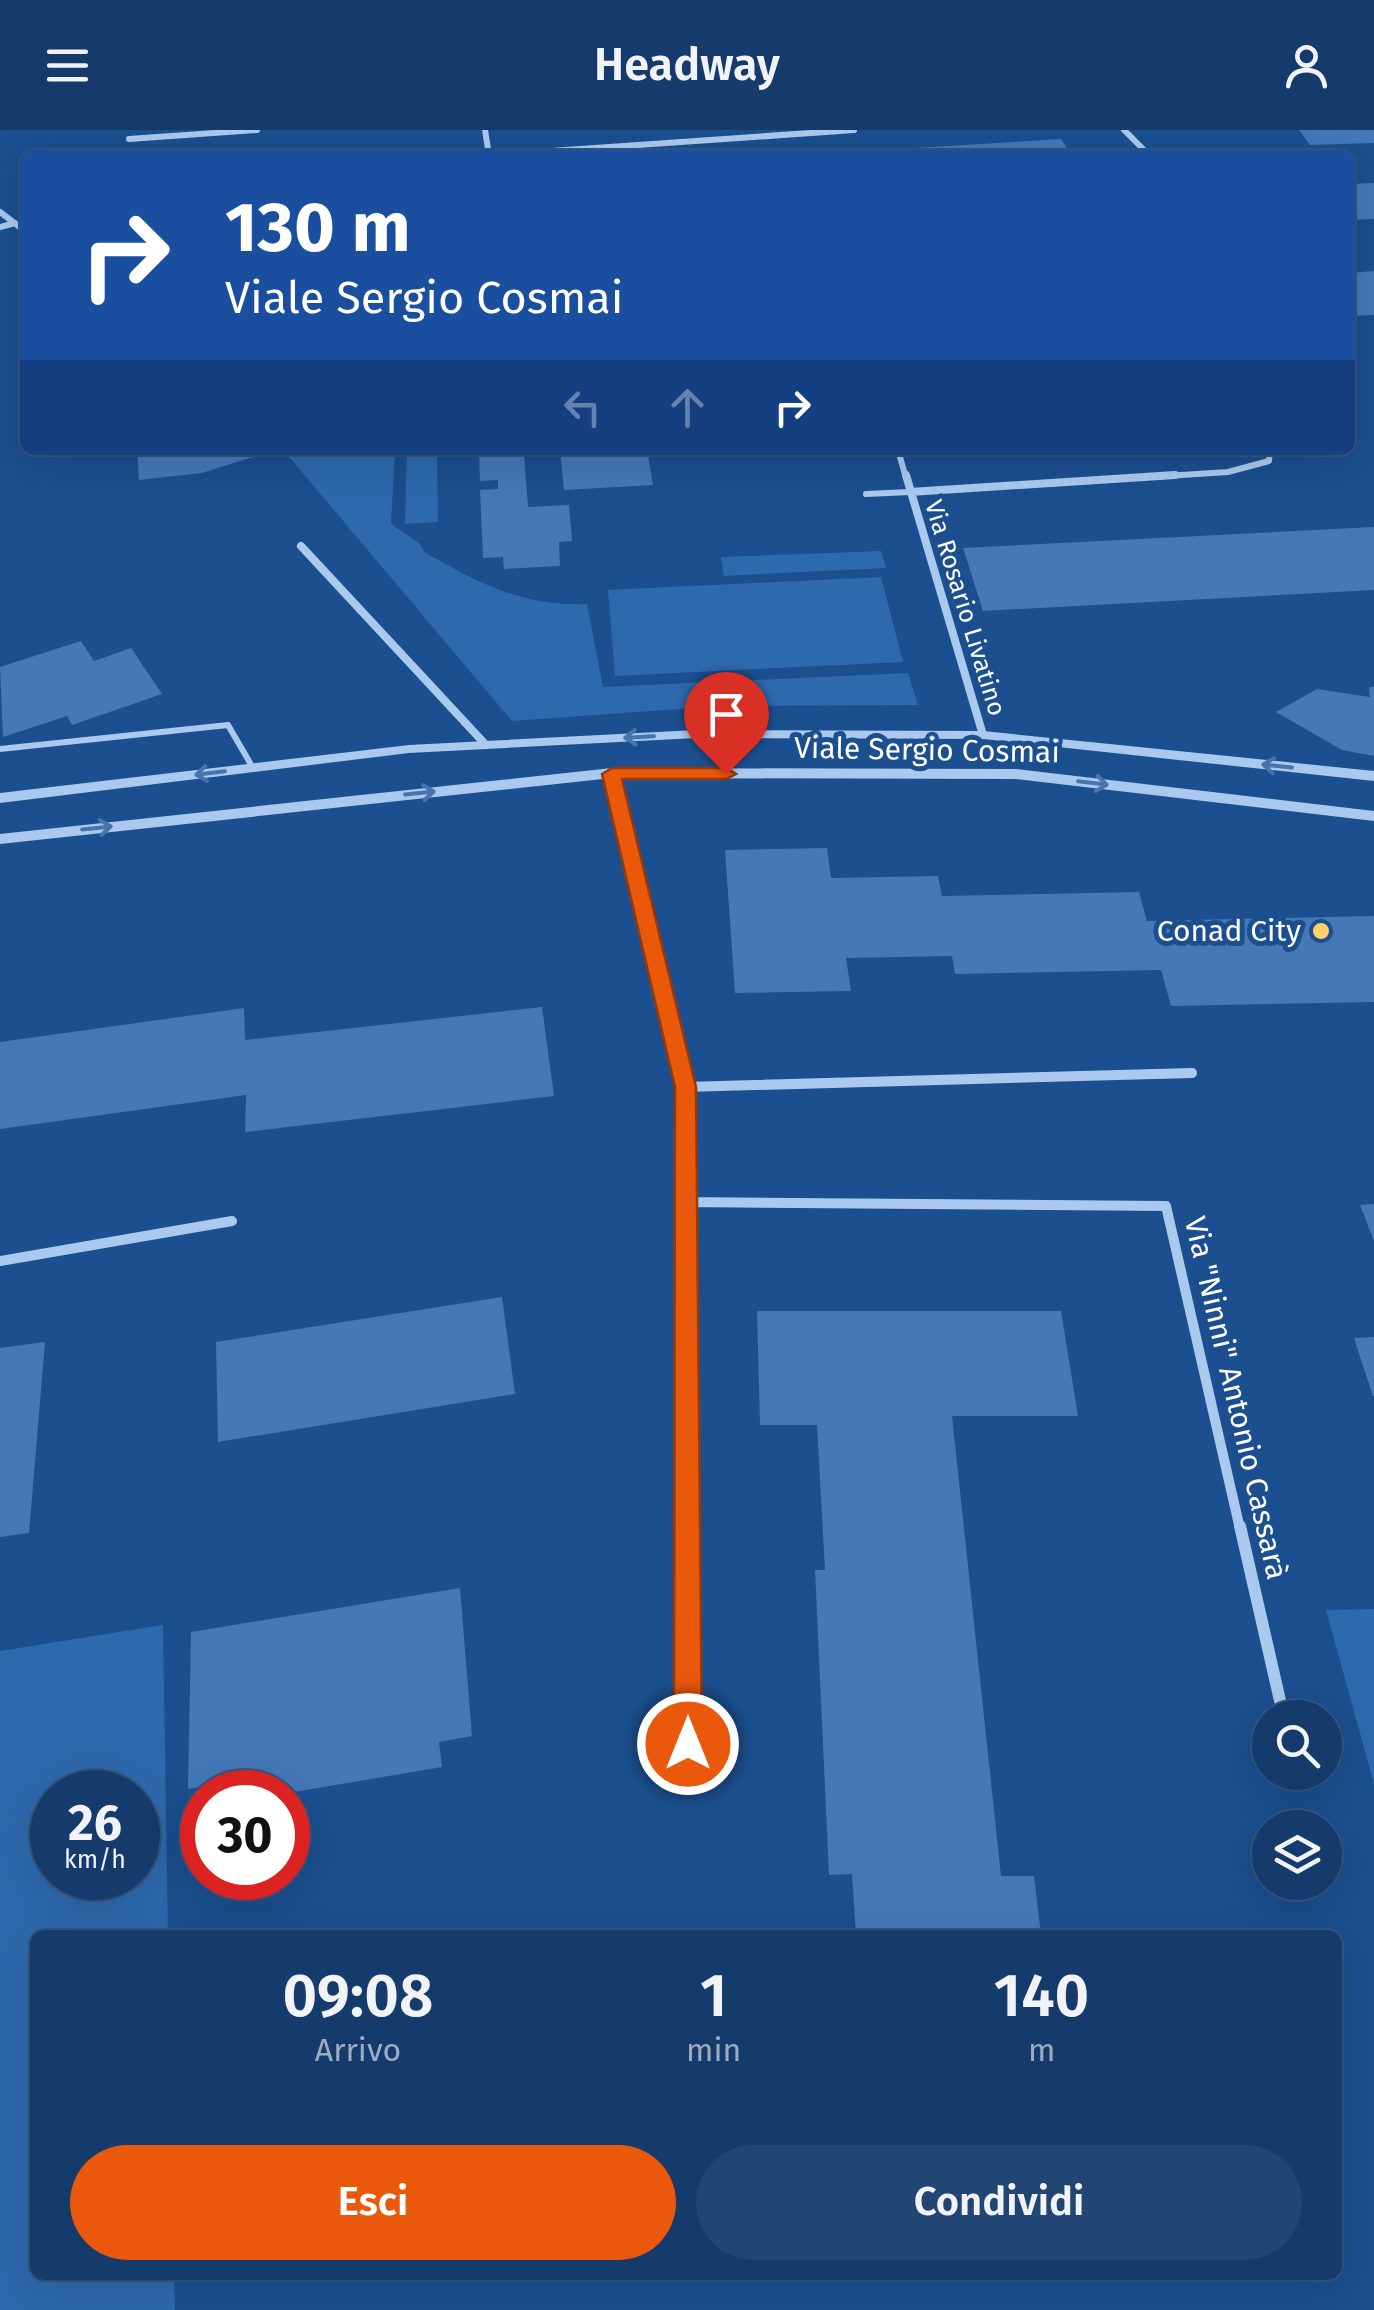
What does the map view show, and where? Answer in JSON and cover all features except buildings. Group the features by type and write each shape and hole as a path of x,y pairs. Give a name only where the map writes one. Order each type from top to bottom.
{"street":[{"path":"129,139 257,130"},
{"path":"719,130 722,138"},
{"path":"559,150 854,130"},
{"path":"1124,130 1144,150"},
{"path":"0,212 20,227"},
{"path":"0,228 15,223"},
{"name":"Via Rosario Livatino","path":"899,455 983,735"},
{"name":"Via Rosario Livatino","path":"910,492 1228,472 1255,468 1269,461 1270,455"},
{"path":"301,546 486,745"},
{"name":"Viale Sergio Cosmai","path":"0,798 409,750 696,734 983,735 1374,776"},
{"path":"612,774 685,1087 688,1744"},
{"name":"Viale Sergio Cosmai","path":"0,839 612,774 1016,774 1374,816"},
{"path":"685,1087 1192,1073"},
{"name":"Via \"Ninni\" Antonio Cassarà","path":"686,1202 1166,1206 1280,1700"},
{"path":"0,1262 232,1220"}],"lane":[{"path":"866,494 910,492"},
{"path":"0,749 228,725 253,768"}],"shaded area":[{"path":"288,455 395,455 391,524 420,544 424,552 502,591 543,602 587,604 603,687 908,673 918,705 721,706 512,721"},
{"path":"407,455 437,455 438,522 405,524"},
{"path":"881,551 886,568 724,576 721,557"},
{"path":"881,577 903,662 615,676 608,590"},
{"path":"1374,1609 1374,1784 1326,1610"},
{"path":"163,1625 168,1930 30,1930 30,2280 174,2280 175,2310 0,2310 0,1651"}],"place":[{"name":"Conad City","path":"1321,931"}],"route":[{"path":"688,1744 685,1087 612,774 726,774"}]}
